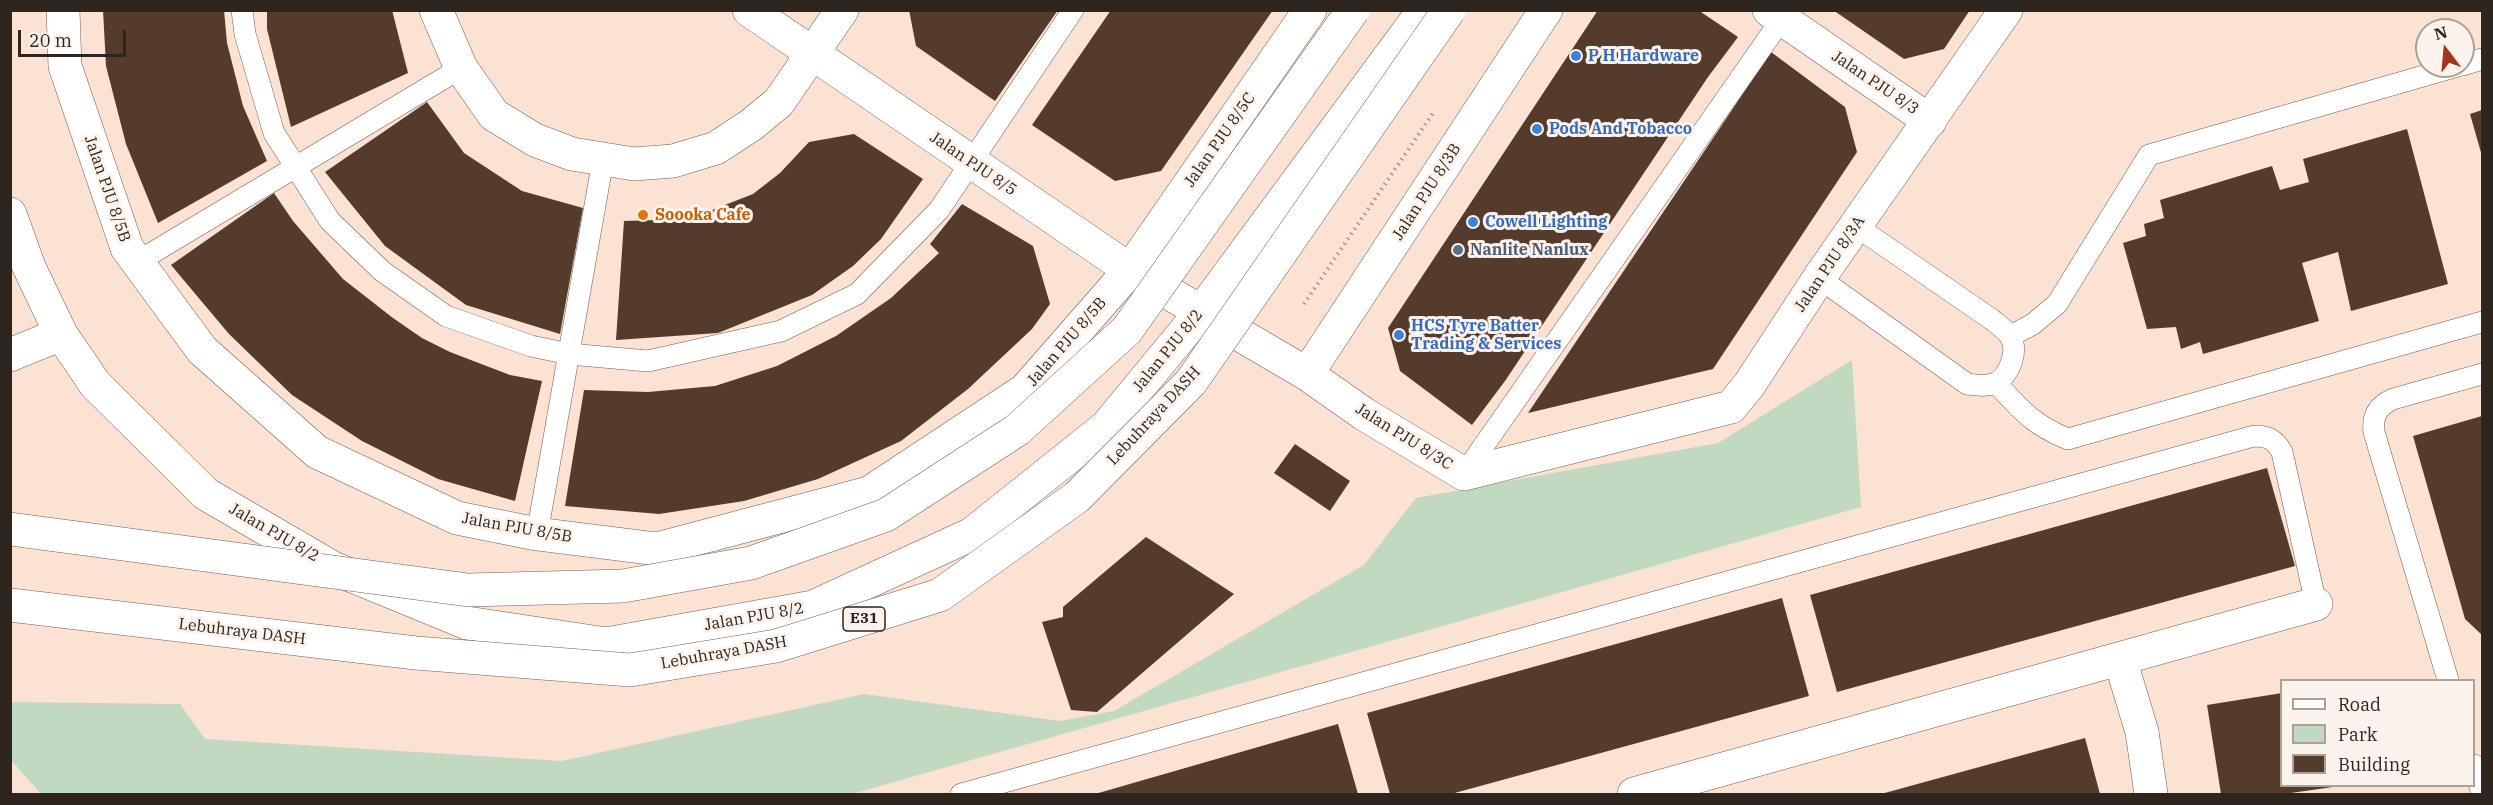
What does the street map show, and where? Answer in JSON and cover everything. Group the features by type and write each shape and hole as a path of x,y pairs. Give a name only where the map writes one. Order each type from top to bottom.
{"main road":[{"name":"Jalan PJU 8/5B","path":"63,10 65,66 127,248 202,351 317,452 457,518 537,534 657,549 870,493 1025,390 1130,270"},
{"path":"436,10 461,68 494,115 535,140 573,154 634,164 673,161 716,148 779,102 842,10"},
{"name":"Jalan PJU 8/5","path":"749,10 1130,270 1201,312"},
{"name":"Jalan PJU 8/5C","path":"1130,270 1310,10"},
{"path":"10,529 468,590 623,586 751,563 886,514 1017,430 1127,330 1353,10"},
{"name":"Jalan PJU 8/2","path":"10,214 29,267 61,334 95,384 206,494 333,568 467,623 606,644 813,607 972,534 1106,427 1201,312 1424,10"},
{"name":"Lebuhraya DASH","path":"10,605 416,653 630,670 776,646 940,595 1077,497 1191,382 1449,10"},
{"name":"Jalan PJU 8/3B","path":"1307,374 1546,10"},
{"name":"Jalan PJU 8/3","path":"1779,13 1930,121 2006,10"},
{"name":"Jalan PJU 8/3A","path":"1731,407 1749,385 1819,278 1930,121"},
{"name":"Jalan PJU 8/3C","path":"1201,312 1307,374 1364,414 1464,474 1731,407"},
{"path":"10,355 61,334"},
{"path":"1634,795 2316,604"},
{"path":"2120,659 2142,732 2151,795"}],"lane":[{"path":"242,10 245,34 274,133 330,221 382,271 446,315 531,346 569,354 648,361 781,331 857,294 939,210 1073,10"},
{"path":"1464,474 1779,13"},
{"path":"137,262 461,68"},
{"path":"2011,336 2033,324 2057,304 2149,155 2416,78"},
{"path":"537,534 603,160"},
{"path":"1819,278 1967,384 1982,386 1996,383 2011,364 2014,349 2011,336 1992,319 1856,226"},
{"path":"1996,383 2024,415 2045,430 2068,439 2482,322"},
{"path":"2447,679 2374,432 2373,422 2376,411 2383,403 2482,374"},
{"path":"961,795 2254,436 2266,436 2276,442 2282,452 2316,604"},
{"path":"2475,769 2482,795"}],"path":[{"path":"1304,304 1436,108"}],"green space":[{"path":"1852,360 1861,507 852,794 41,794 11,760 10,702 180,704 205,739 562,761 864,694 1060,721 1114,711 1364,565 1416,498 1718,443"}],"building":[{"path":"103,10 224,10 227,43 243,106 267,161 158,223 126,144 106,66"},
{"path":"267,10 392,10 408,73 291,127 267,29"},
{"path":"909,10 1058,10 995,101 916,46"},
{"path":"1111,10 1273,10 1161,171 1115,181 1032,125"},
{"path":"1598,10 1698,10 1738,37 1708,77 1505,381 1472,425 1400,371 1388,328"},
{"path":"1833,10 1970,10 1944,49 1904,59"},
{"path":"1771,52 1845,107 1857,152 1713,369 1528,413"},
{"path":"427,102 464,153 522,191 583,208 560,334 466,305 385,246 325,172"},
{"path":"2482,110 2482,156 2470,114"},
{"path":"2407,129 2448,284 2351,311 2338,252 2302,263 2319,321 2203,354 2200,342 2181,349 2176,327 2147,329 2123,243 2146,236 2144,224 2164,218 2160,200 2272,166 2280,190 2309,182 2303,159"},
{"path":"854,134 923,179 881,239 853,266 812,295 718,333 616,340 624,221 689,219 753,194 780,173 809,142"},
{"path":"274,193 293,221 343,279 393,318 422,338 450,352 510,375 542,381 515,501 438,479 362,441 292,395 229,334 171,265"},
{"path":"962,204 1033,246 1050,304 1032,329 968,389 901,441 818,479 744,501 659,514 565,506 584,390 648,392 715,386 777,366 836,336 891,298 939,253 930,244"},
{"path":"2482,416 2482,635 2465,619 2413,436"},
{"path":"1295,444 1350,481 1330,511 1274,473"},
{"path":"2267,468 2295,566 1837,692 1810,595"},
{"path":"1146,537 1234,594 1097,712 1071,710 1042,622 1063,617 1063,607"},
{"path":"1782,598 1809,696 1451,794 1390,794 1367,713"},
{"path":"2280,693 2280,787 2333,787 2284,794 2221,794 2207,705"},
{"path":"1338,724 1358,794 1095,794"},
{"path":"2085,738 2100,794 1881,794"}],"place":[{"name":"P H Hardware","path":"1576,56"},
{"name":"Pods And Tobacco","path":"1537,129"},
{"name":"Soooka Cafe","path":"643,215"},
{"name":"Cowell Lighting","path":"1473,222"},
{"name":"Nanlite Nanlux","path":"1458,250"},
{"name":"HCS Tyre Batter Trading & Services","path":"1399,335"}]}
